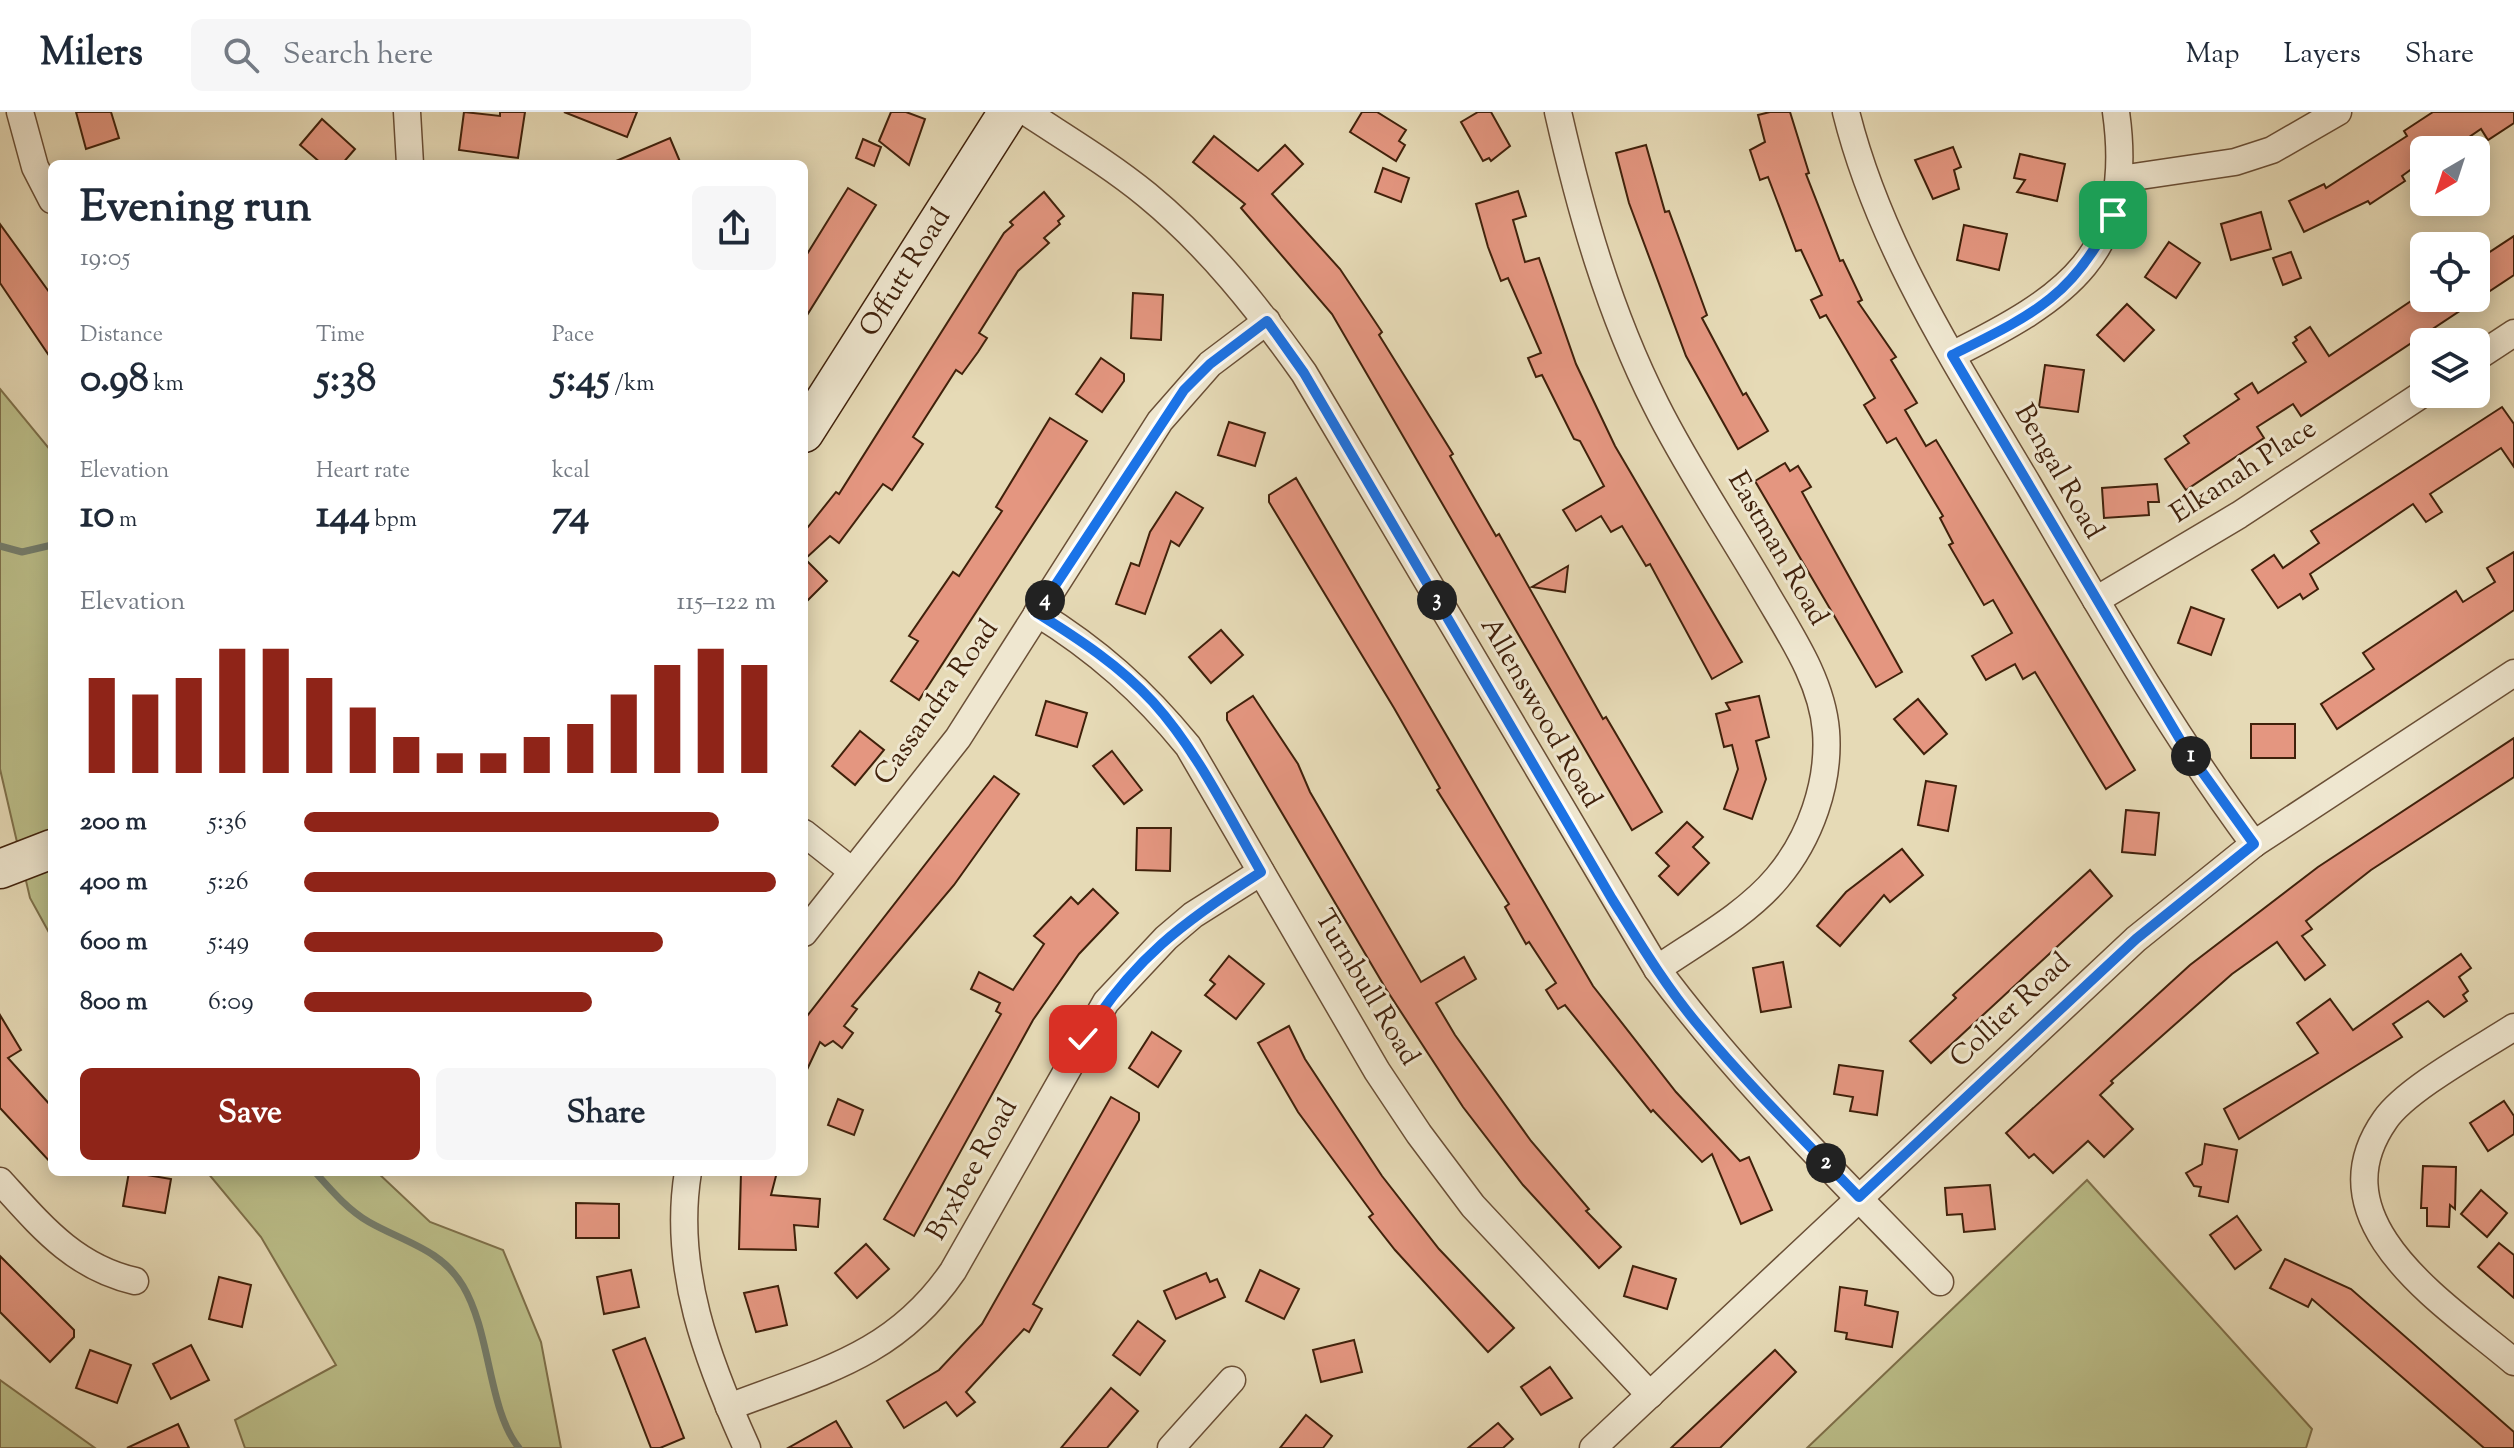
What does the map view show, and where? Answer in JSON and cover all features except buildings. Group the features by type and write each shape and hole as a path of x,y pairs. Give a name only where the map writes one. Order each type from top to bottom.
{"street":[{"path":"20,112 35,167 48,192"},
{"path":"407,112 410,160"},
{"name":"Offutt Road","path":"808,427 1008,112"},
{"name":"Allenswood Road","path":"1026,112 1108,165 1148,197 1231,277 1267,321 1304,373 1612,899 1657,969 1697,1024 1742,1075 1940,1282"},
{"name":"Eastman Road","path":"1558,112 1576,193 1601,276 1630,345 1656,405 1798,648 1818,692 1826,732 1814,815 1791,859 1776,879 1748,905 1657,969"},
{"name":"Bengal Road","path":"1846,112 1871,196 1892,244 1952,355 2185,748 2254,844"},
{"path":"1952,355 2025,318 2082,271 2113,215 2120,179 2116,112"},
{"path":"2120,179 2235,162 2272,150 2338,112"},
{"name":"Cassandra Road","path":"808,928 958,738 1184,390 1210,364 1267,321"},
{"path":"2490,349 2514,333"},
{"name":"Elkanah Place","path":"2096,600 2239,515 2410,402"},
{"name":"Turnbull Road","path":"1037,613 1088,645 1153,702 1188,746 1377,1071 1419,1134 1473,1206 1650,1395"},
{"name":"Collier Road","path":"1593,1448 2136,939 2254,844 2514,673"},
{"path":"808,836 852,871"},
{"path":"0,869 48,851"},
{"name":"Byxbee Road","path":"729,1407 843,1363 875,1347 917,1317 953,1271 1106,1002 1166,938 1193,915 1261,872"},
{"path":"2514,1027 2405,1100 2385,1119 2371,1146 2365,1171 2374,1225 2388,1250 2407,1271 2514,1362"},
{"path":"688,1176 685,1249 693,1305 747,1448"},
{"path":"0,1181 81,1261 109,1275 135,1281"},
{"path":"1171,1448 1232,1380"}],"green space":[{"path":"0,389 48,447 48,931 30,898 0,769"},
{"path":"210,1176 381,1176 430,1222 503,1250 541,1342 561,1448 245,1448 235,1420 336,1365 261,1237"},
{"path":"2087,1180 2312,1429 2306,1448 1807,1448"},
{"path":"0,1380 95,1448 0,1448"}],"waterway":[{"path":"0,546 22,552 48,546"},
{"path":"319,1176 361,1217 433,1255 454,1273 472,1305 501,1413 519,1448"}],"route":[{"path":"1083,1039 1106,1002 1166,938 1193,915 1261,872 1188,746 1153,702 1088,645 1037,613 1160,421 1184,390 1210,364 1267,321 1304,373 1612,899 1657,969 1697,1024 1742,1075 1859,1197 2136,939 2254,844 2185,748 1952,355 2025,318 2054,297 2082,271 2113,215"}]}
